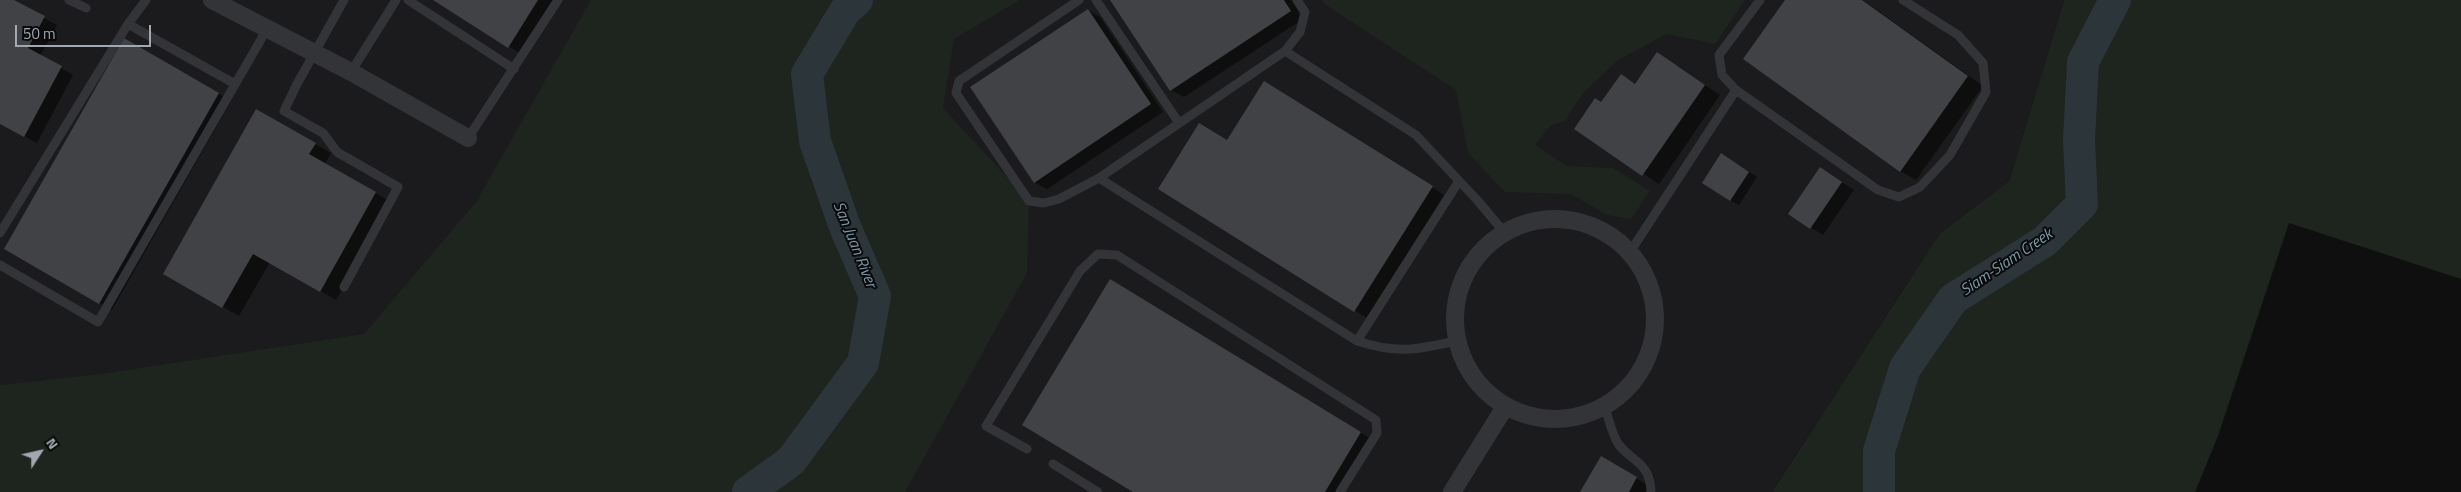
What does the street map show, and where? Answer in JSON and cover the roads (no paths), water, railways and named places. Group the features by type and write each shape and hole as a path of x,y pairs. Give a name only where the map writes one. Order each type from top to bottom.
{"street":[{"path":"212,0 351,72 468,138"},
{"path":"1547,218 1592,226 1630,252 1648,282 1656,318 1650,354 1632,385 1605,408 1555,421 1505,407 1474,379 1456,341 1456,299 1472,260 1504,232 1547,218"},
{"path":"1452,492 1505,407"}],"lane":[{"path":"69,0 86,8"},
{"path":"0,233 128,24 146,0"},
{"path":"344,0 284,111 323,133 337,152 398,187 344,287"},
{"path":"351,72 396,0"},
{"path":"408,0 514,69"},
{"path":"468,138 558,0"},
{"path":"1079,0 960,82 956,93 1029,201 1044,203 1060,198 1100,178 1285,51 1300,32 1305,12 1297,0"},
{"path":"1096,0 1179,123"},
{"path":"1760,0 1719,55 1722,75 1736,90 1878,190 1899,197 1920,187 1950,155 1986,92 1983,63 1958,35 1903,0"},
{"path":"128,24 235,84"},
{"path":"0,265 98,322 267,29"},
{"path":"1285,51 1416,135 1504,232"},
{"path":"1630,252 1736,90"},
{"path":"1100,178 1357,341 1384,349 1414,350 1456,341"},
{"path":"1357,341 1459,181"},
{"path":"1027,449 986,426 1080,271 1098,254 1117,255 1376,420 1377,432 1340,492"},
{"path":"1605,408 1619,444 1641,463 1650,483 1650,492"},
{"path":"1053,464 1098,492"}],"waterway":[{"name":"San Juan River","path":"748,492 791,461 863,363 875,296 845,227 815,141 807,74 845,11 857,0"},
{"name":"Siam-Siam Creek","path":"1879,492 1879,451 1905,368 1953,299 2045,241 2082,204 2079,140 2083,62 2115,0"}]}
